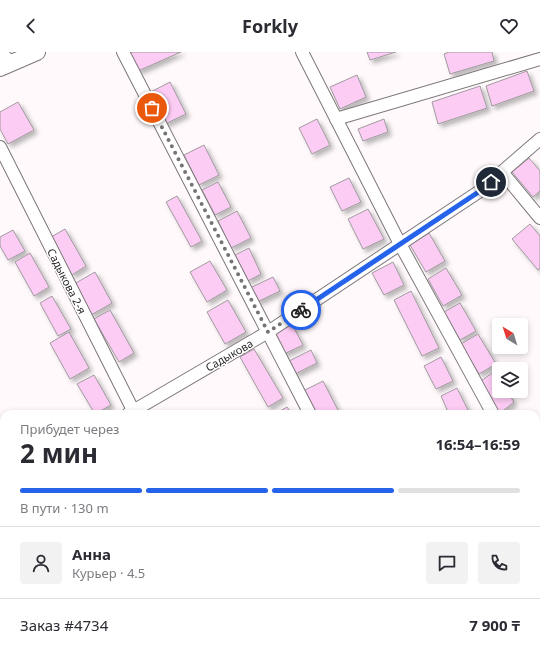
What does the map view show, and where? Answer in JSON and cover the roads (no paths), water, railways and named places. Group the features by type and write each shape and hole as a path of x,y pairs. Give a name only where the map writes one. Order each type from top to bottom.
{"main road":[{"path":"4,61 37,52"}],"street":[{"path":"123,52 308,410"},
{"path":"302,52 400,244 491,410"},
{"path":"336,119 540,59"},
{"name":"Садыкова","path":"137,410 268,332 480,191 540,139"},
{"name":"Садыкова 2-я","path":"0,147 131,410"},
{"path":"502,172 540,218"}]}
